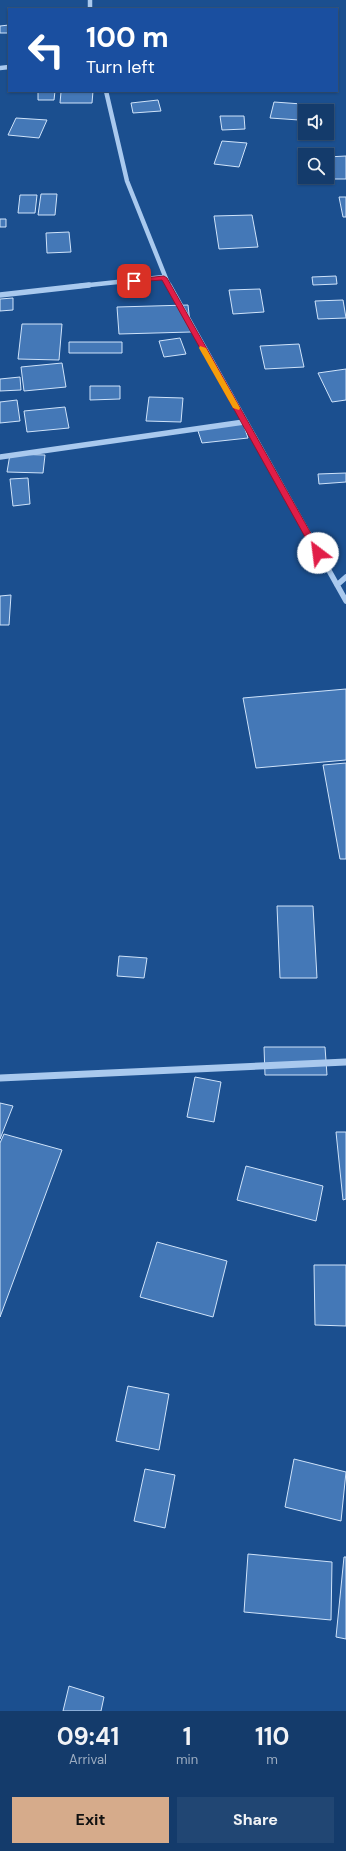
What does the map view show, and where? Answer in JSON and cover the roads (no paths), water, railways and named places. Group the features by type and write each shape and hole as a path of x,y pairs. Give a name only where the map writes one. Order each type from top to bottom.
{"street":[{"path":"106,92 127,180 164,278 346,602"},
{"path":"0,295 164,278"},
{"path":"0,457 244,422"},
{"path":"337,585 346,577"},
{"path":"0,1078 346,1062"}]}
